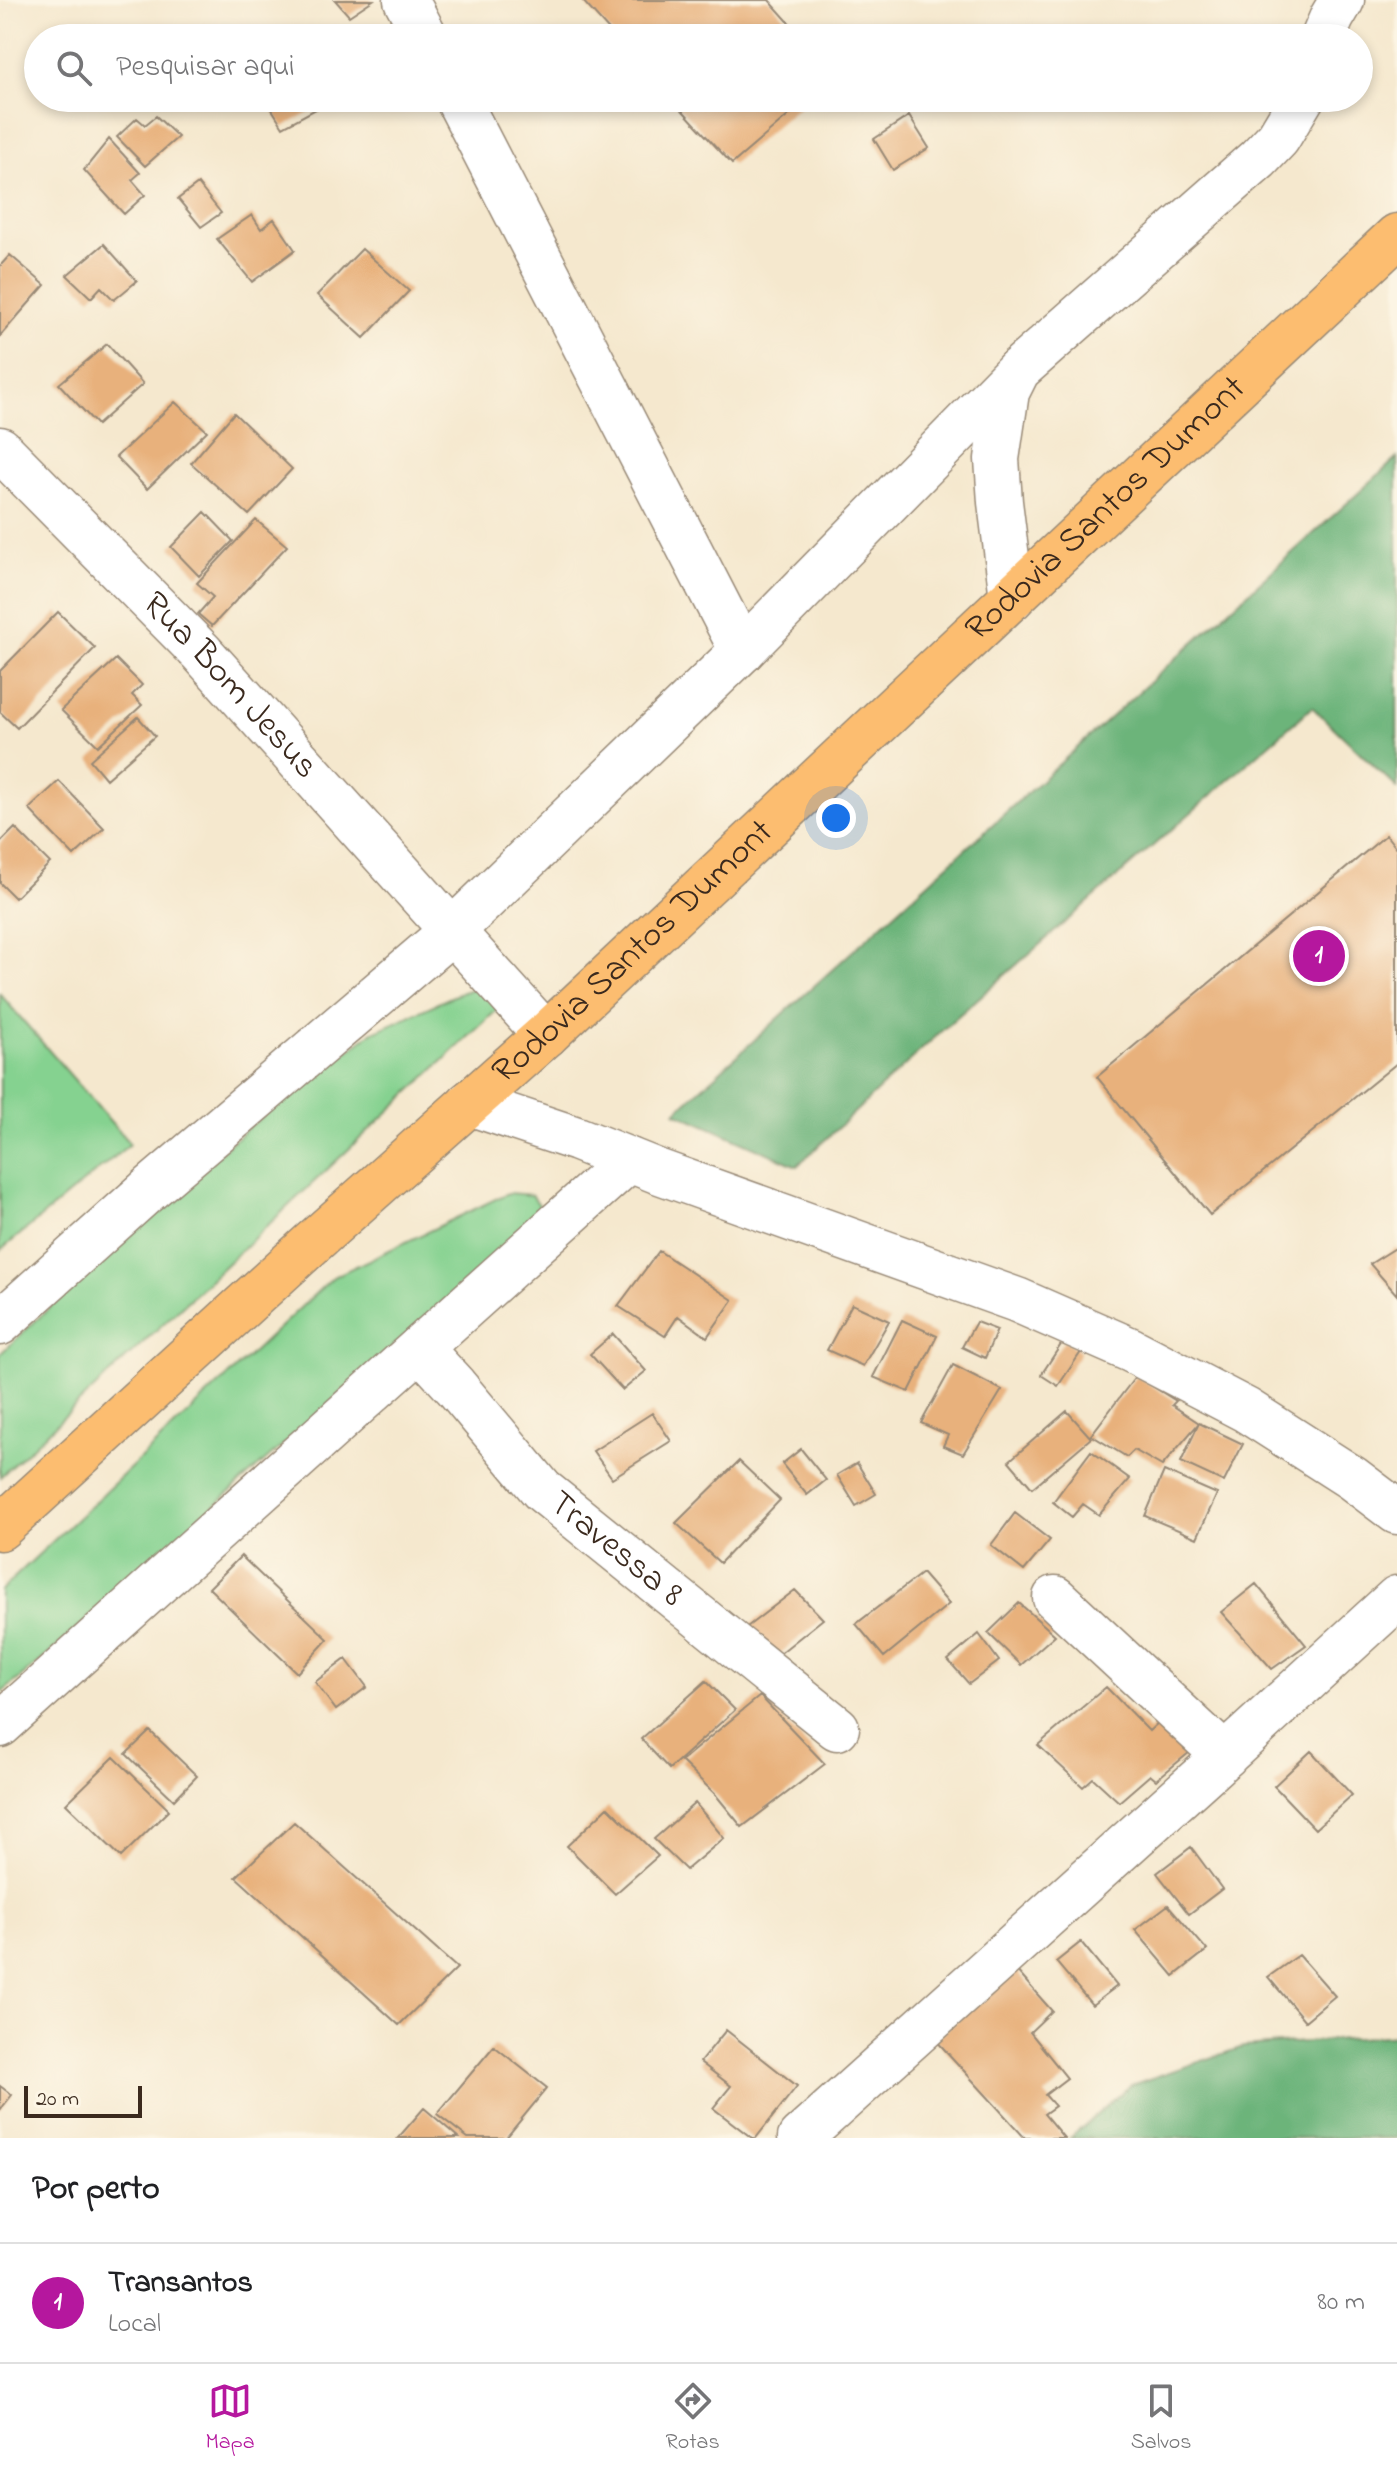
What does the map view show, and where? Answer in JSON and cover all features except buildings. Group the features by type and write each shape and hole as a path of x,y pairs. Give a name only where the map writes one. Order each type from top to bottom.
{"highway":[{"name":"Rodovia Santos Dumont","path":"0,1528 546,1035 1397,236"}],"street":[{"path":"406,0 419,24"},
{"path":"1329,24 1342,0"},
{"path":"464,112 742,651"},
{"path":"0,1323 146,1192 451,932 742,651 1018,370 1258,159 1278,138 1294,112"},
{"path":"1012,598 997,459 1007,392 1018,370"},
{"name":"Rua Bom Jesus","path":"0,449 201,652 546,1035"},
{"path":"469,1103 577,1139 1017,1300 1131,1350 1246,1410 1352,1478 1397,1512"},
{"path":"0,1725 629,1160"},
{"name":"Travessa 8","path":"420,1348 542,1490 837,1728"},
{"path":"1055,1598 1225,1756"},
{"path":"800,2138 1397,1598"}],"green space":[{"path":"1397,458 1397,788 1312,707 951,1022 797,1166 675,1112"},
{"path":"484,985 498,1009 0,1477 0,1354 167,1198 249,1127 371,1033"},
{"path":"0,994 130,1144 0,1251"},
{"path":"508,1193 532,1195 544,1212 41,1661 0,1694 0,1591 333,1277"},
{"path":"1397,2035 1397,2138 1070,2138 1131,2085 1243,2047"}],"place":[{"name":"Transantos","path":"1319,956"}]}
